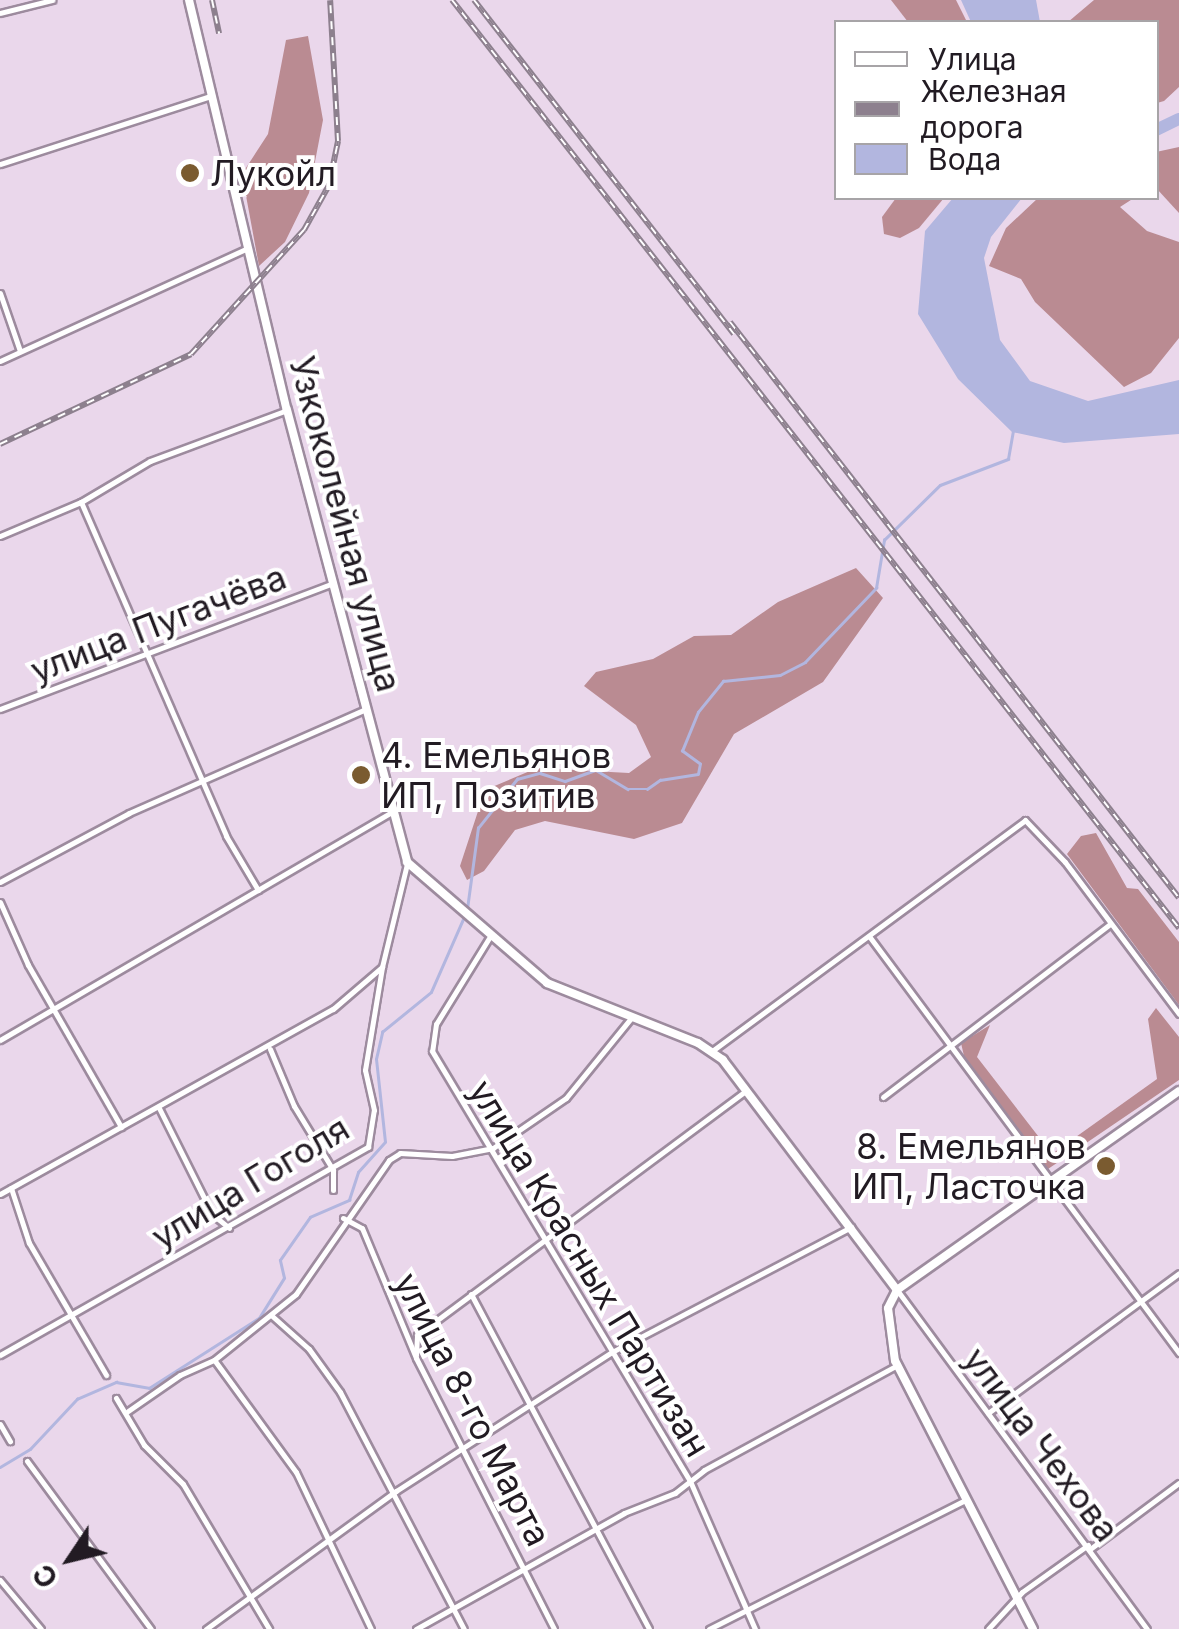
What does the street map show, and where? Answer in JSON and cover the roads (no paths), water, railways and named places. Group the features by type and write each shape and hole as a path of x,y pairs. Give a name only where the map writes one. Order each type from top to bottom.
{"street":[{"path":"0,13 52,0"},
{"name":"Узкоколейная улица","path":"189,0 287,410 407,862 470,922 548,983 712,1051 749,1089 897,1290"},
{"path":"0,164 211,96"},
{"path":"0,360 249,247"},
{"path":"0,293 20,352"},
{"path":"0,536 81,502 150,461 287,410"},
{"path":"81,502 202,779 258,890"},
{"name":"улица Пугачёва","path":"0,709 333,583"},
{"path":"0,882 202,779 366,708"},
{"path":"0,1040 393,812"},
{"path":"712,1051 1025,820 1179,1014"},
{"path":"0,1194 270,1048 382,968 407,862"},
{"path":"0,902 121,1127"},
{"path":"883,1097 1110,924"},
{"path":"870,936 1179,1353"},
{"name":"улица Красных Партизан","path":"489,938 431,1038 436,1062 690,1481 750,1610 755,1629"},
{"name":"улица Гоголя","path":"0,1354 333,1170 374,1135 365,1070 382,968"},
{"path":"128,1411 180,1374 214,1360 271,1315 350,1223 381,1170 400,1153 487,1150 566,1098 632,1015"},
{"path":"270,1048 294,1106 333,1170 333,1190"},
{"path":"416,1358 418,1334 749,1089"},
{"path":"1034,1629 897,1366 886,1326 897,1290 1179,1090"},
{"path":"160,1108 212,1214 229,1228"},
{"path":"12,1188 30,1243 74,1312 106,1375"},
{"name":"улица 8-го Марта","path":"342,1218 362,1228 416,1358 554,1629"},
{"path":"206,1629 396,1491 612,1352 850,1227"},
{"path":"988,1413 1179,1274"},
{"name":"улица Чехова","path":"897,1290 1147,1629"},
{"path":"471,1294 534,1403 649,1629"},
{"path":"271,1315 330,1378 396,1491 464,1629"},
{"path":"214,1360 296,1472 371,1629"},
{"path":"416,1629 897,1366"},
{"path":"116,1398 128,1411 144,1445 183,1484 268,1629"},
{"path":"0,1424 10,1441"},
{"path":"27,1461 151,1629"},
{"path":"988,1629 1019,1600 1179,1483"},
{"path":"709,1629 966,1500"},
{"path":"0,1580 41,1629"}],"water":[{"path":"961,0 1036,0 1040,20 970,20"},
{"path":"951,200 1020,200 991,237 984,258 1000,340 1030,381 1088,401 1179,380 1179,434 1064,443 1012,432 958,379 918,314 925,231"}],"waterway":[{"path":"1159,129 1179,119"},
{"path":"467,909 478,828 517,779 540,773 565,781 596,770 628,789 647,789 660,780 698,774 700,764 682,751 698,712 723,681 780,675 805,662 876,588 884,540 940,485 1008,459 1013,431"},
{"path":"0,1467 30,1449 77,1399 116,1382 149,1388 259,1318 284,1278 280,1260 310,1217 349,1200 358,1172 385,1142 376,1059 382,1032 431,992 464,917"}],"railway":[{"path":"212,0 219,33"},
{"path":"0,444 191,354 304,230 329,185 338,141 330,0"},
{"path":"452,0 1179,928"},
{"path":"474,0 734,334"},
{"path":"730,322 1179,898"}],"place":[{"name":"Лукойл","path":"190,173"},
{"name":"4. Емельянов ИП, Позитив","path":"361,775"},
{"name":"8. Емельянов ИП, Ласточка","path":"1106,1166"}]}
